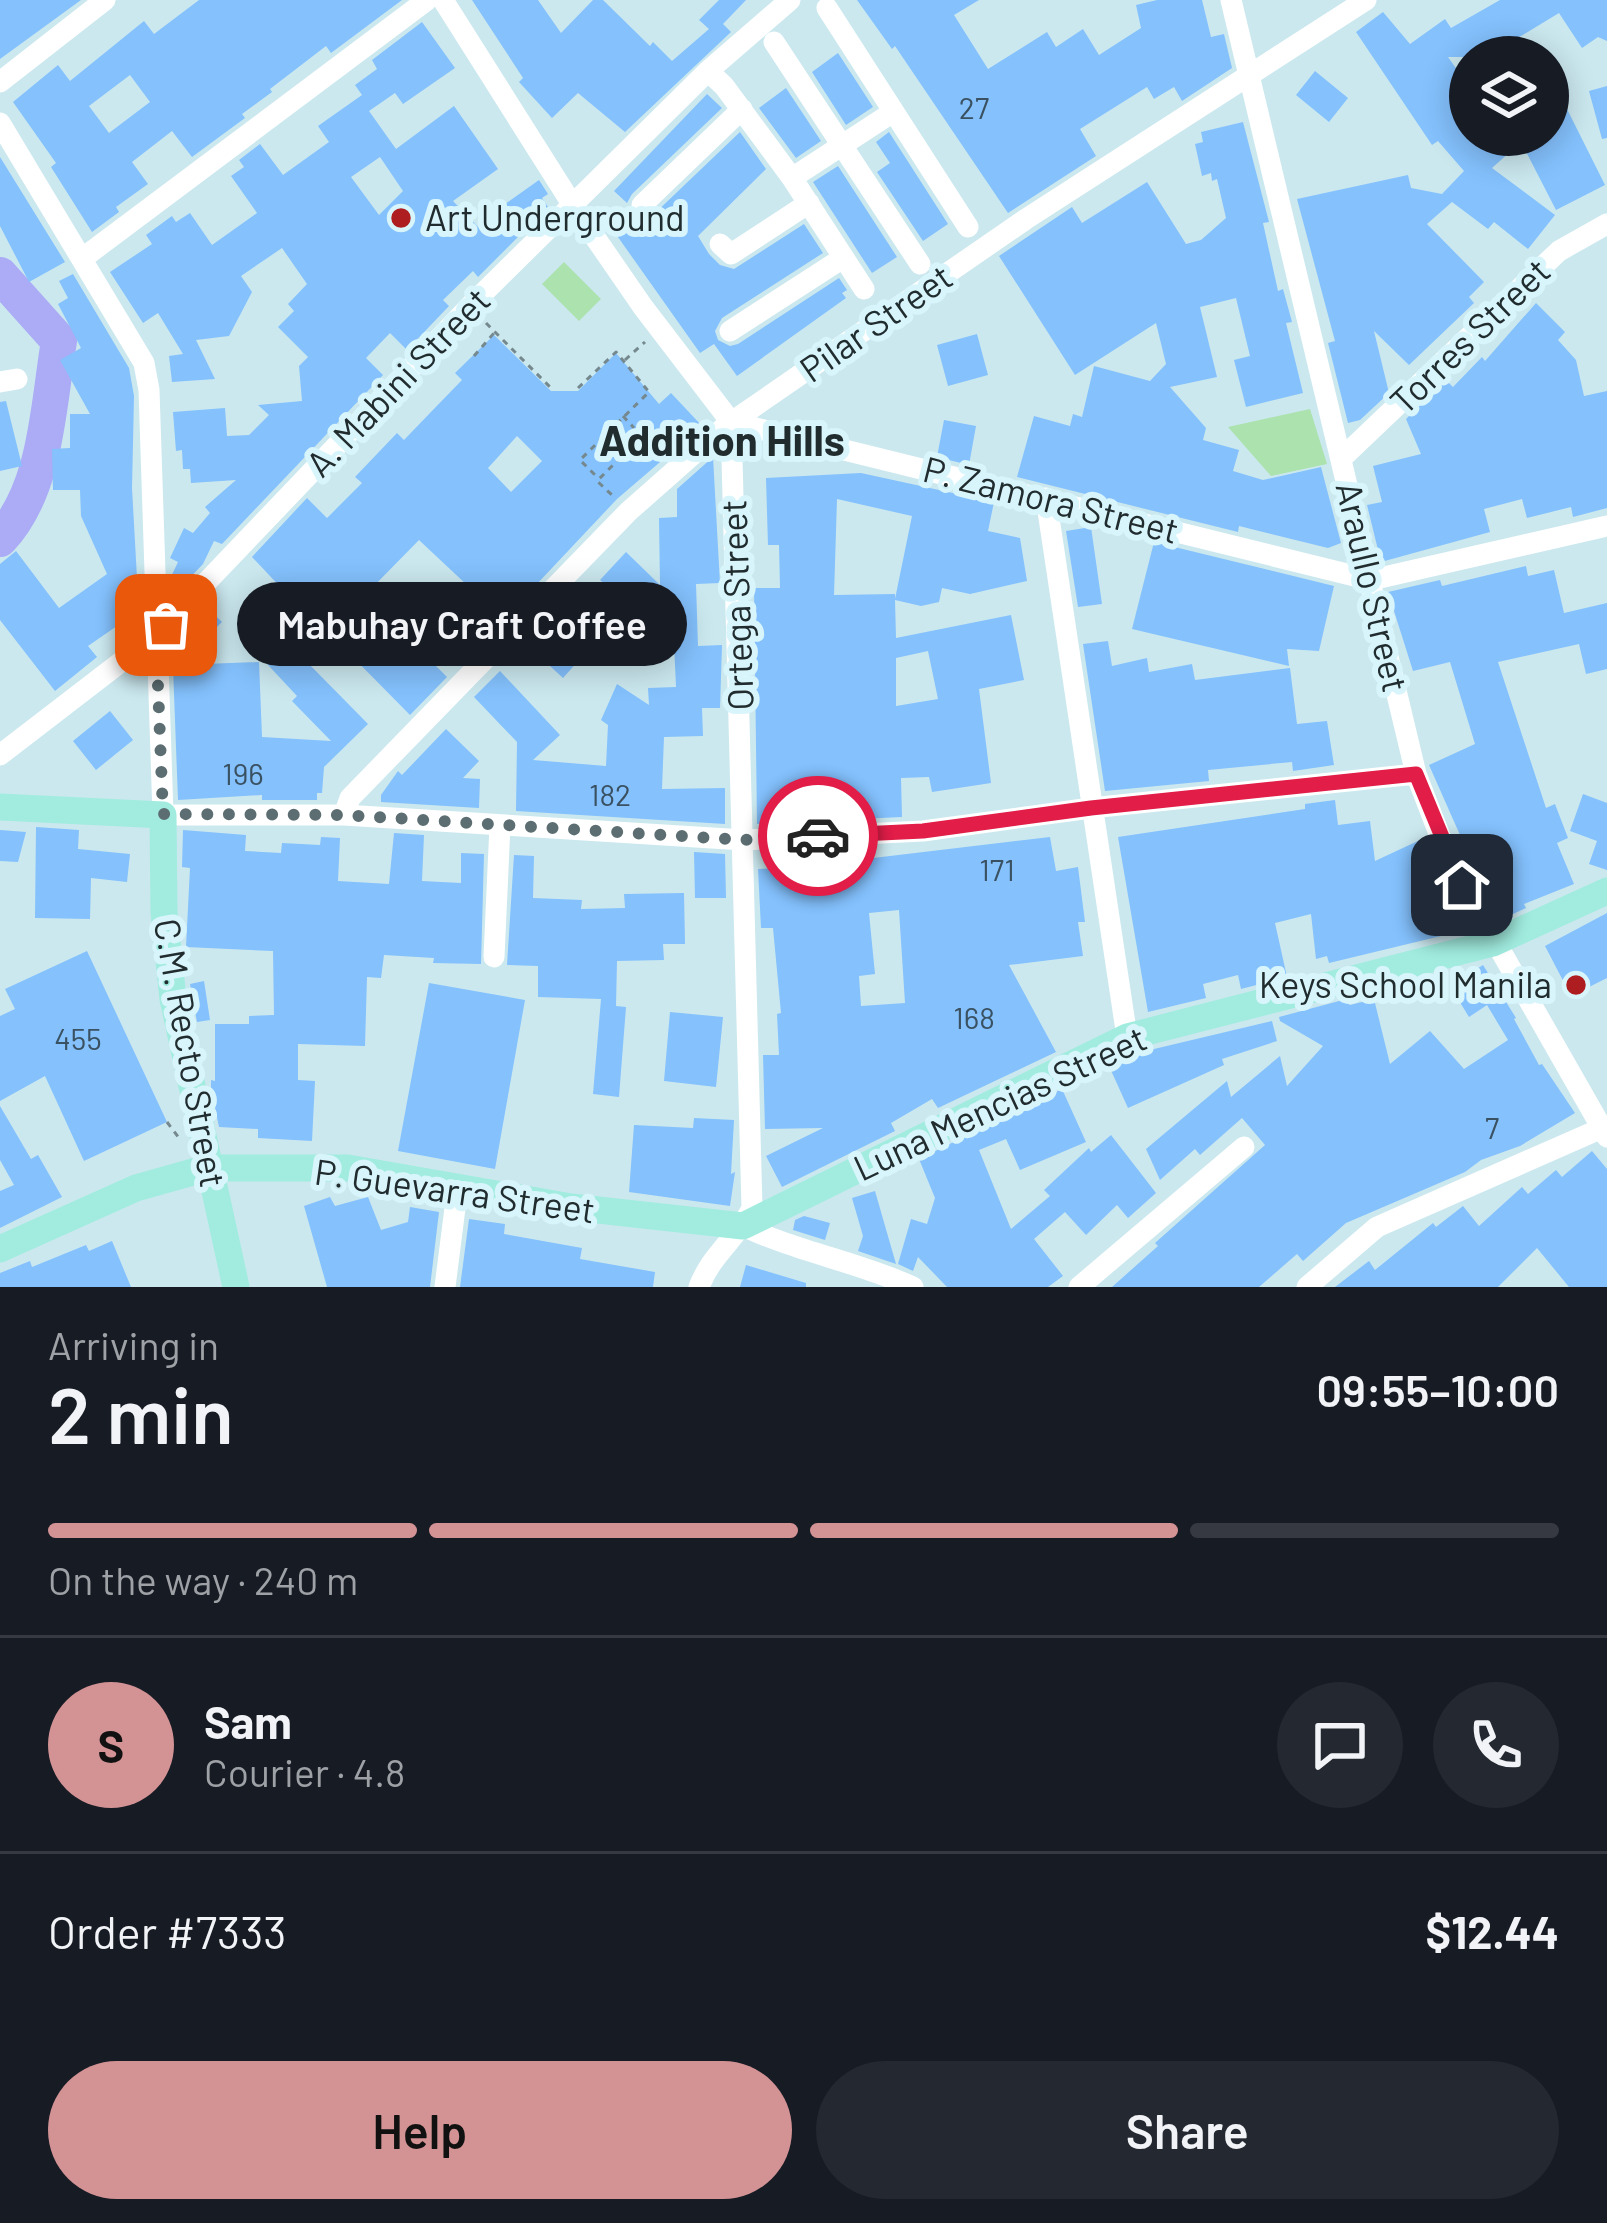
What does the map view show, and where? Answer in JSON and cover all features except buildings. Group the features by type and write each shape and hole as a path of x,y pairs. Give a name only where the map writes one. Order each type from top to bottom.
{"main road":[{"path":"0,808 163,814"},
{"name":"C.M. Recto Street","path":"163,814 164,912 173,999 236,1287"},
{"name":"Luna Mencias Street","path":"743,1226 1127,1037 1493,943 1607,892"},
{"name":"P. Guevarra Street","path":"0,1250 136,1188 207,1168 348,1168 590,1210 743,1226"}],"street":[{"path":"0,82 105,0"},
{"path":"83,258 427,0"},
{"path":"443,0 572,205 731,422"},
{"name":"A. Mabini Street","path":"0,754 156,635 470,305 790,0"},
{"name":"Araullo Street","path":"1231,0 1416,774 1450,862 1604,1133"},
{"name":"Pilar Street","path":"344,815 350,798 537,603 628,511 731,422 1026,219 1366,0"},
{"path":"827,8 968,227"},
{"path":"774,42 920,264"},
{"path":"713,73 792,178 864,289"},
{"path":"642,205 742,109"},
{"path":"792,178 893,112"},
{"name":"C.M. Recto Street","path":"0,123 144,363 149,389 163,814"},
{"path":"721,244 731,254 809,203"},
{"name":"Torres Street","path":"1341,459 1559,251 1607,224"},
{"path":"730,331 843,257"},
{"name":"P. Zamora Street","path":"731,422 1371,580"},
{"name":"Ortega Street","path":"731,422 752,1208 743,1226"},
{"path":"1046,498 1127,1037"},
{"path":"1371,580 1607,526"},
{"path":"163,814 344,815 744,840 923,831 1416,774"},
{"path":"494,957 500,825"},
{"path":"1307,1287 1377,1227 1604,1133"},
{"path":"1079,1287 1244,1147"},
{"path":"445,1287 455,1208"},
{"path":"699,1287 720,1247 743,1226"},
{"name":"P. Guevarra Street","path":"743,1226 786,1246 875,1270 914,1287"}],"path":[{"path":"470,305 552,389"},
{"path":"623,362 660,329"},
{"path":"474,356 495,332"},
{"path":"578,388 616,352 649,392 599,439 580,460 598,480 619,459 599,439"},
{"path":"623,416 634,428"}],"green space":[{"path":"564,262 601,299 579,321 542,284"},
{"path":"1310,409 1327,464 1271,476 1228,427"}],"waterway":[{"path":"0,275 59,341 36,472 16,519 0,539"}],"way so far":[{"path":"166,625 156,635 163,814 344,815 744,840 818,836"}],"place":[{"name":"Art Underground","path":"401,218"},
{"name":"Mabuhay Craft Coffee","path":"166,625"},
{"name":"Keys School Manila","path":"1576,985"}],"district":[{"name":"Addition Hills","path":"722,441"}],"route":[{"path":"818,836 923,831 1416,774 1462,885"}]}
